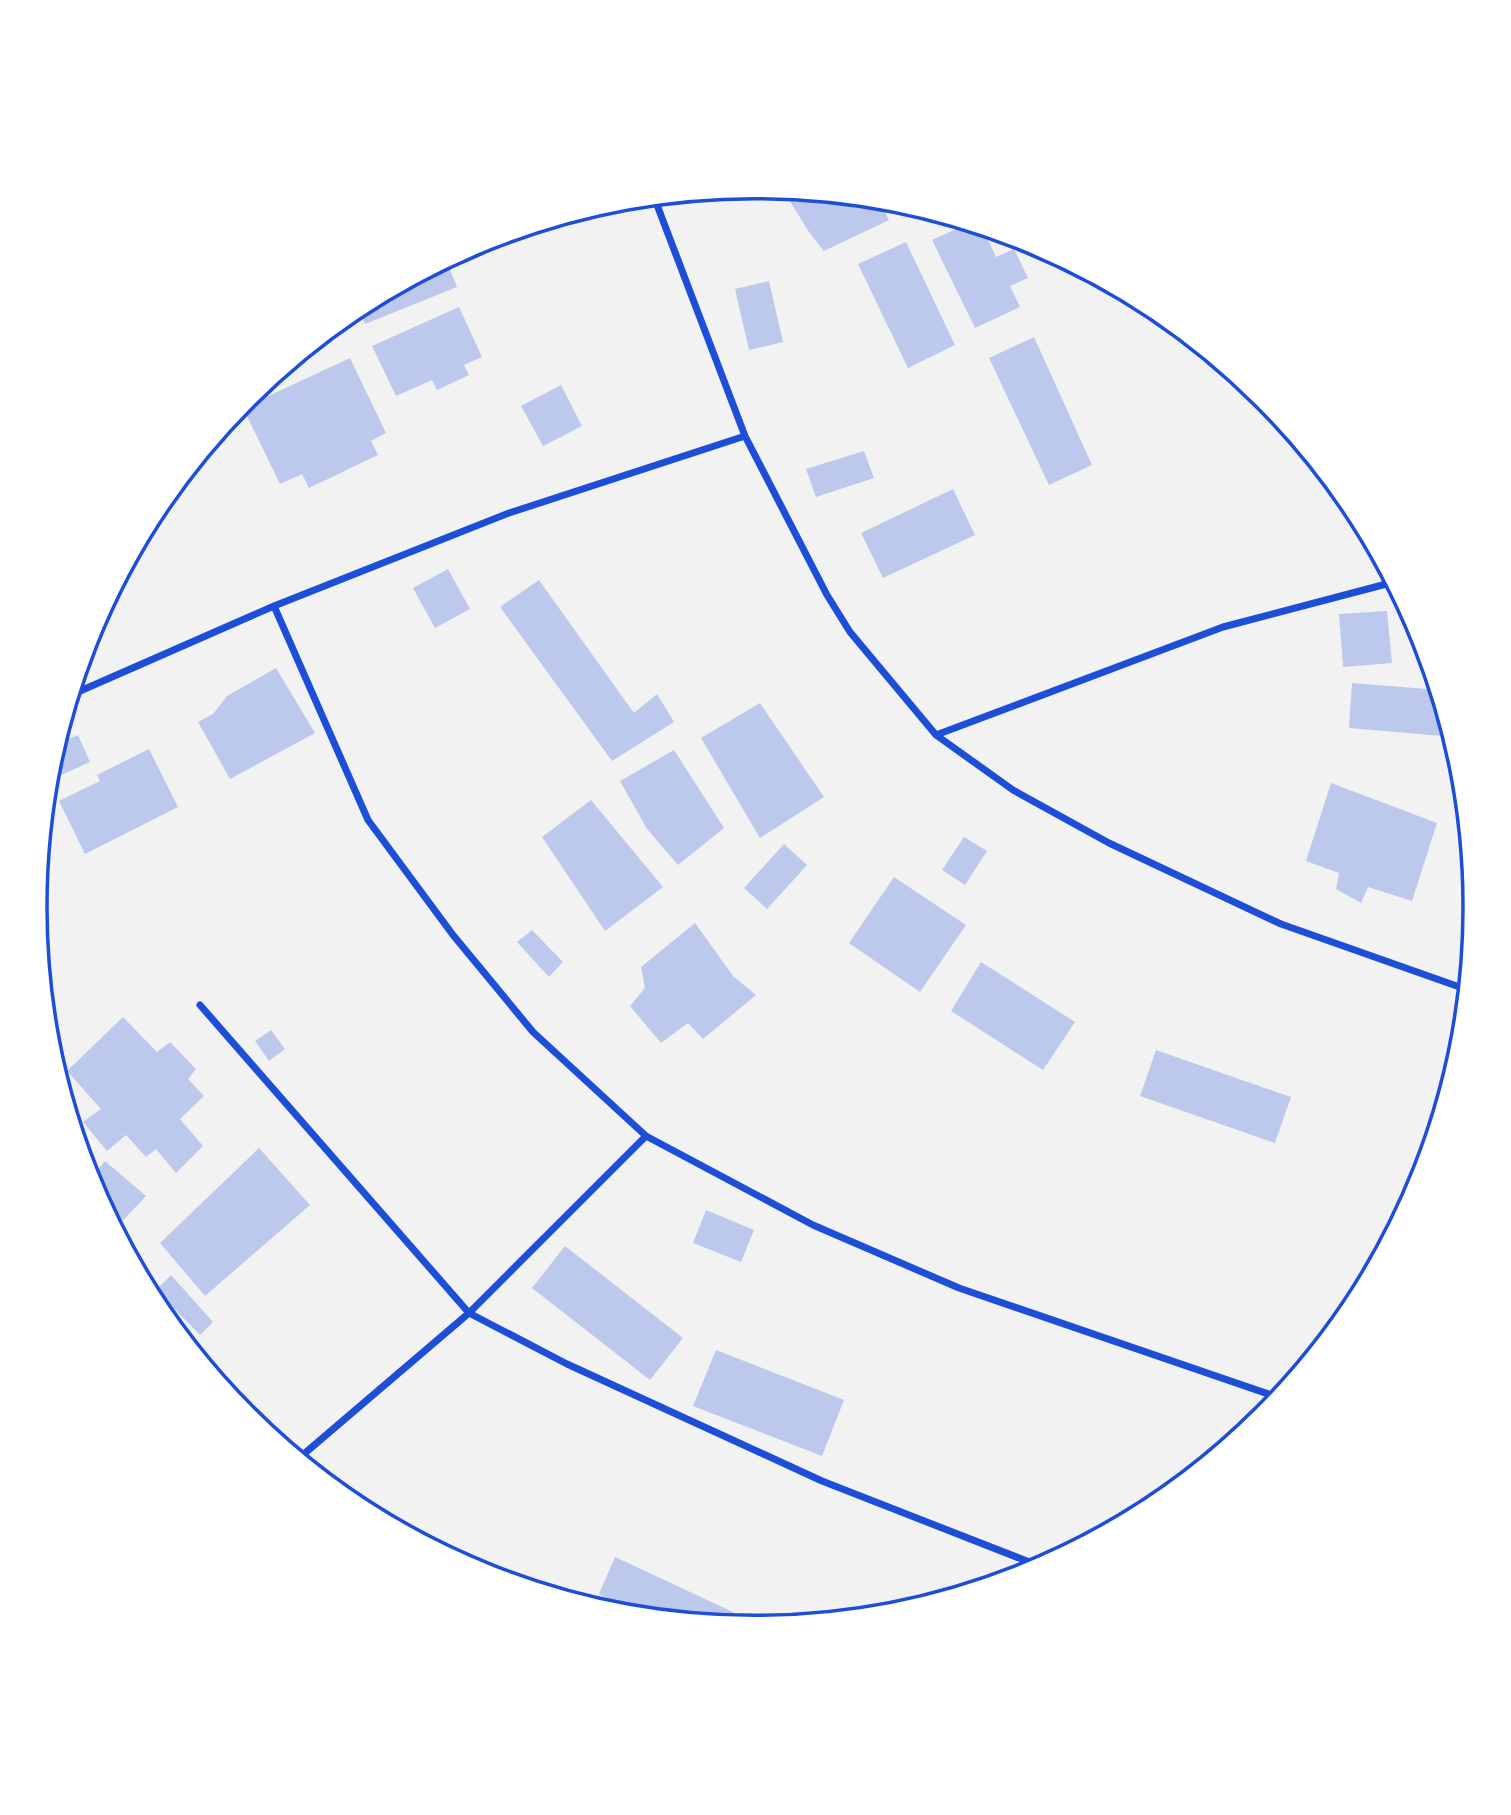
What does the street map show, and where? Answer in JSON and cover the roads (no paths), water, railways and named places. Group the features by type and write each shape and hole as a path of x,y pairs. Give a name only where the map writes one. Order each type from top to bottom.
{"street":[{"path":"657,206 745,436 833,605 850,632 936,736 1013,790 1109,843 1281,923 1459,987"},
{"path":"82,690 274,606 509,513 745,436"},
{"path":"936,736 1223,627 1386,584"},
{"path":"274,606 368,820 453,935 533,1032 646,1136 813,1225 958,1288 1269,1394"},
{"path":"200,1005 469,1313 567,1364 822,1481 1028,1562"},
{"path":"305,1453 469,1313 646,1136"}]}
